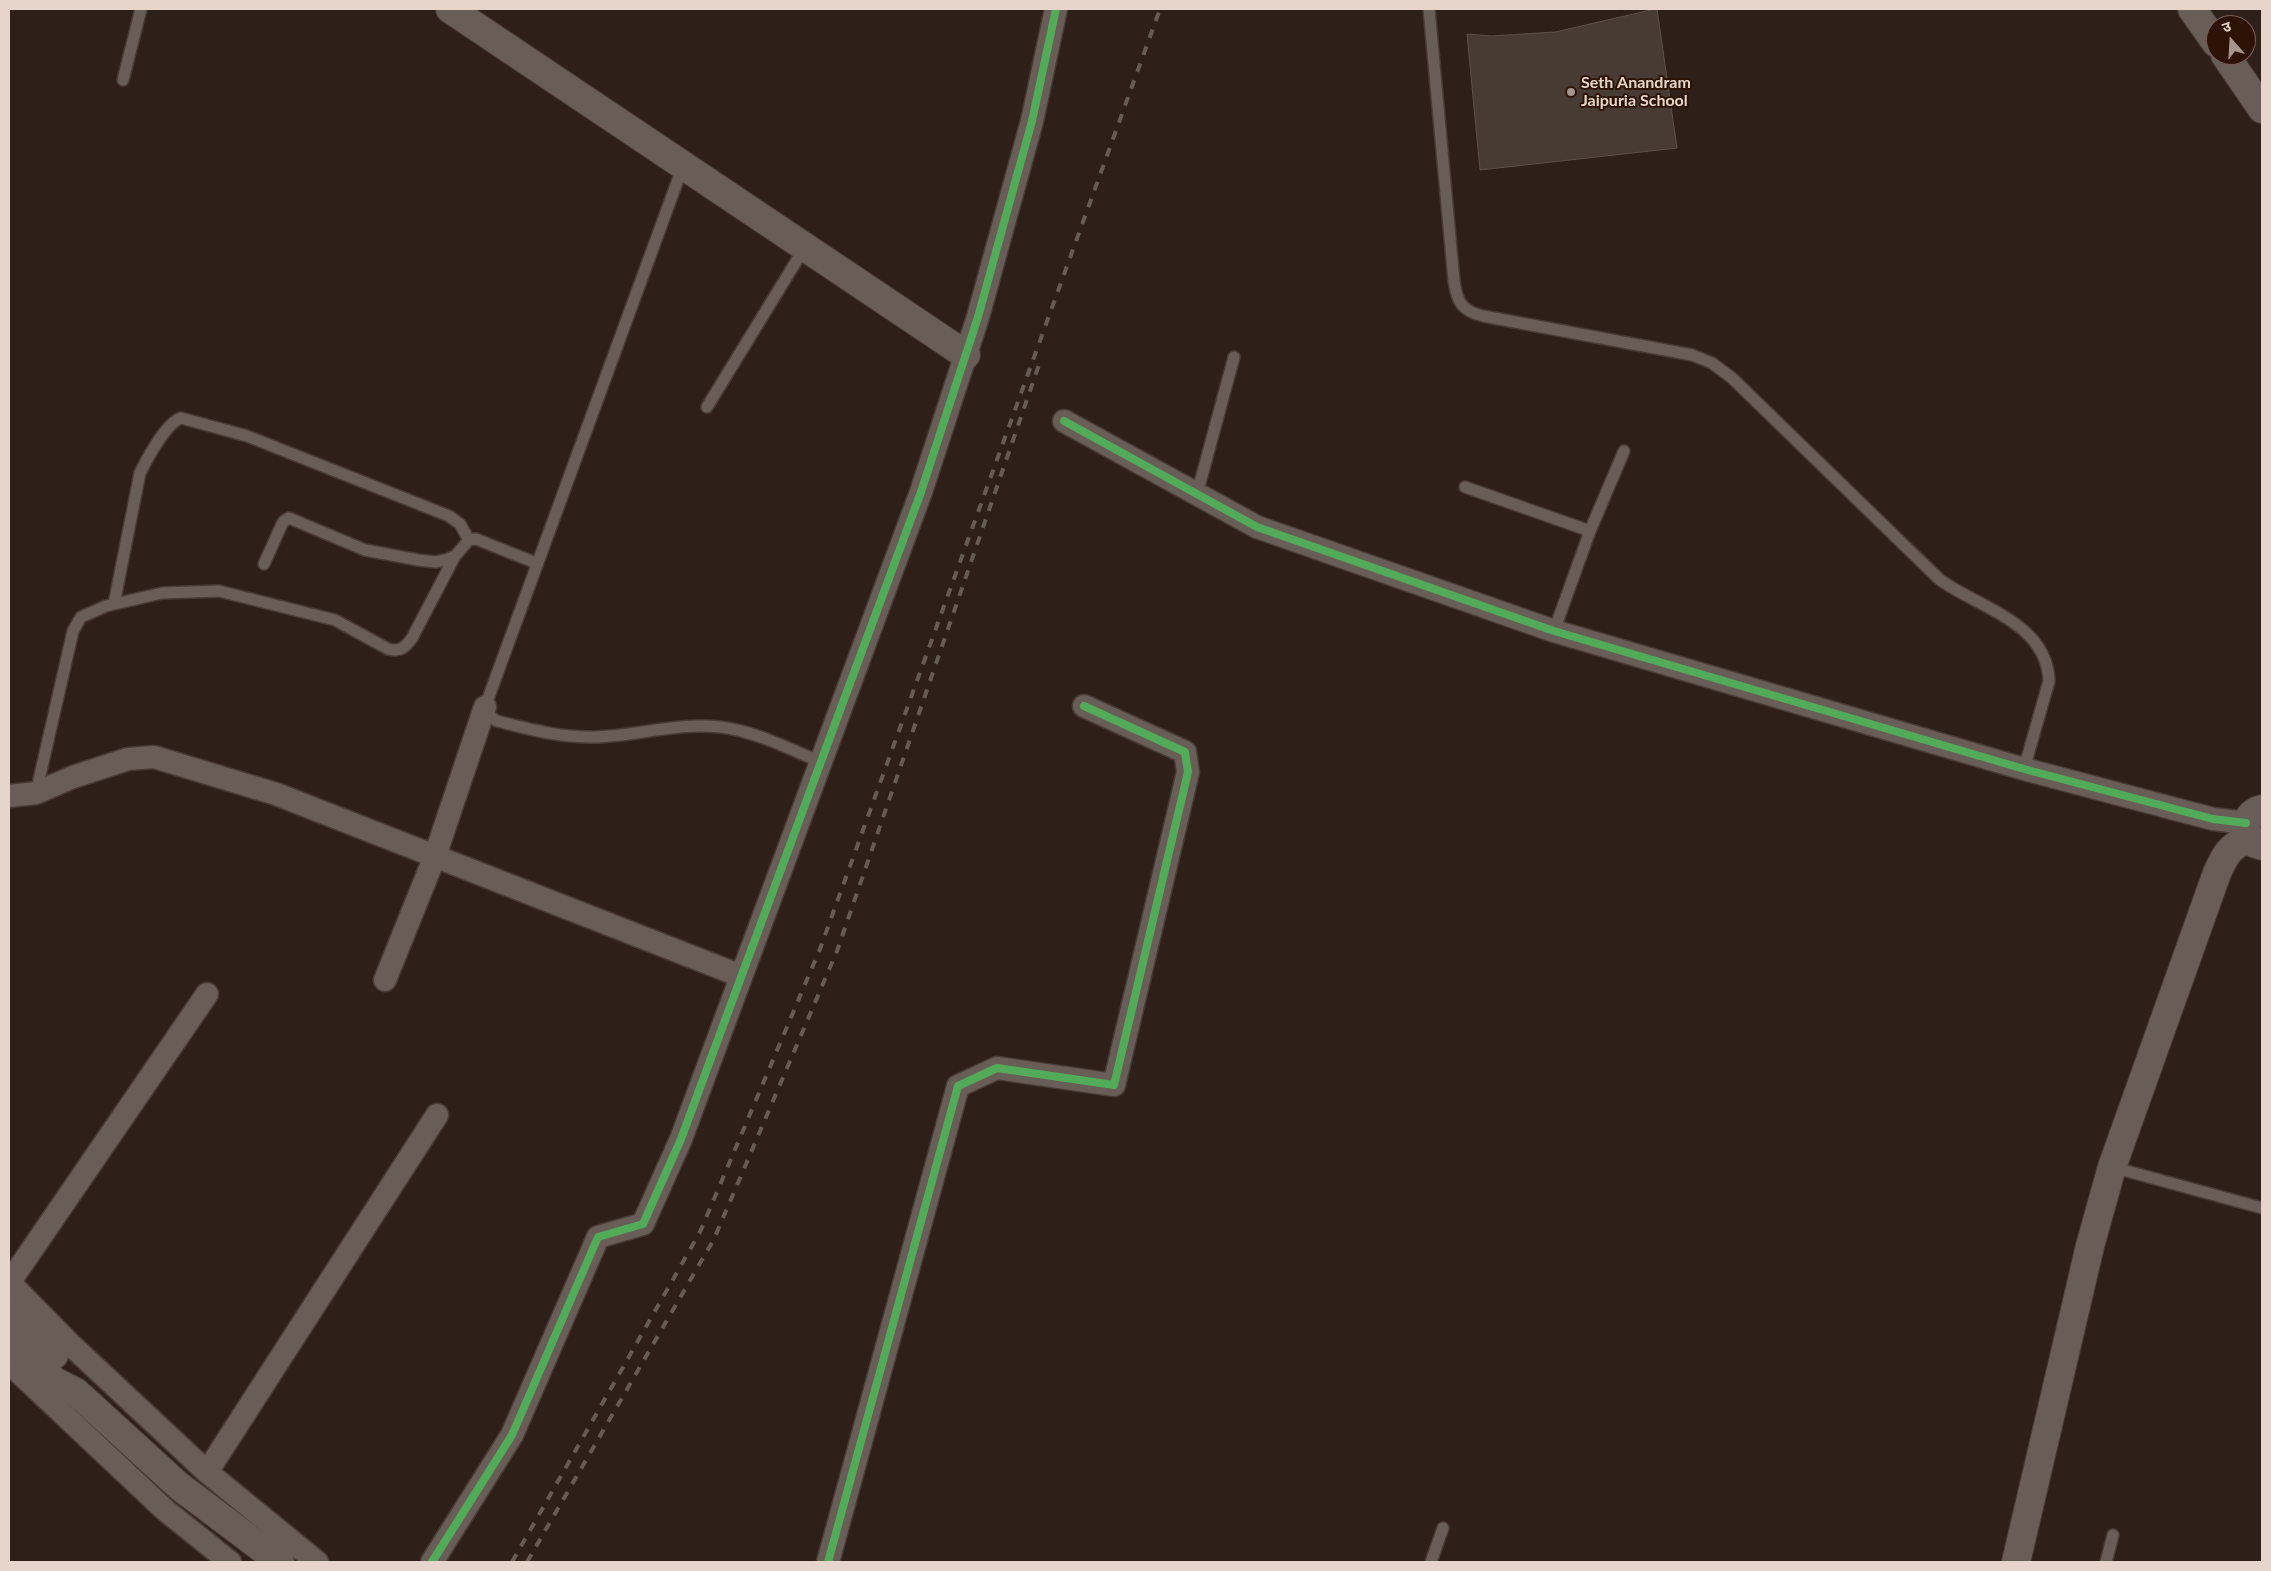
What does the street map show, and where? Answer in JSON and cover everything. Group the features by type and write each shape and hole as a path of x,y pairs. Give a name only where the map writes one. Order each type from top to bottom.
{"street":[{"path":"450,9 966,355"},
{"path":"432,1562 512,1435 598,1237 643,1224 681,1139 922,492 966,355 1032,121 1056,9"},
{"path":"2192,9 2206,29"},
{"path":"2231,65 2262,109"},
{"path":"2254,65 2262,76"},
{"path":"1064,421 1257,527 1554,631 2024,769 2213,819 2257,822"},
{"path":"828,1562 958,1086 998,1068 1114,1085 1188,772 1186,752 1084,706"},
{"path":"384,980 435,856 485,707"},
{"path":"9,796 36,793 73,777 128,759 154,757 276,794 741,976"},
{"path":"2016,1562 2090,1246 2112,1167 2217,873 2225,854 2257,822"},
{"path":"207,994 9,1283 70,1344 207,1472 317,1562"},
{"path":"207,1472 437,1115"},
{"path":"9,1309 69,1371 76,1392"},
{"path":"9,1336 54,1381 76,1392 179,1486 280,1562"},
{"path":"9,1363 165,1510 230,1562"}],"lane":[{"path":"123,80 141,9"},
{"path":"1429,9 1454,281 1456,293 1464,307 1471,313 1483,316 1692,355 1712,363 1732,378 1939,579 1953,590 2010,621 2032,637 2042,649 2048,667 2049,681 2024,769"},
{"path":"683,166 536,562 485,707 489,716 497,721 555,735 578,737 596,738 701,726 722,727 762,738 821,762"},
{"path":"707,407 805,247"},
{"path":"1197,494 1234,357"},
{"path":"114,604 135,488 140,473 148,457 173,422 181,418 247,436 449,516 460,524 469,540"},
{"path":"1554,631 1590,531 1624,452"},
{"path":"1464,486 1590,531"},
{"path":"264,564 282,524 289,518 365,550 436,562 454,556"},
{"path":"36,793 76,623 90,612 114,604 162,593 219,591 335,620 388,648 396,650 406,646 412,638 454,556 469,540 480,540 536,562"},
{"path":"2112,1167 2262,1208"},
{"path":"1431,1562 1443,1528"},
{"path":"2106,1562 2113,1535"}],"building":[{"name":"Seth Anandram Jaipuria School","path":"1657,9 1677,148 1480,170 1467,34 1491,36 1555,32"}],"railway":[{"path":"512,1562 700,1232 820,949 1160,9"},
{"path":"527,1562 714,1239 837,951 1041,359"}],"cycle path":[{"path":"432,1562 512,1435 598,1237 643,1224 681,1139 921,492 978,317 1032,121 1056,9"},
{"path":"1064,421 1257,527 1554,631 2024,769 2213,819 2246,823"},
{"path":"828,1562 958,1086 997,1068 1114,1085 1188,772 1185,752 1084,706"}],"place":[{"name":"Seth Anandram Jaipuria School","path":"1571,92"}]}
